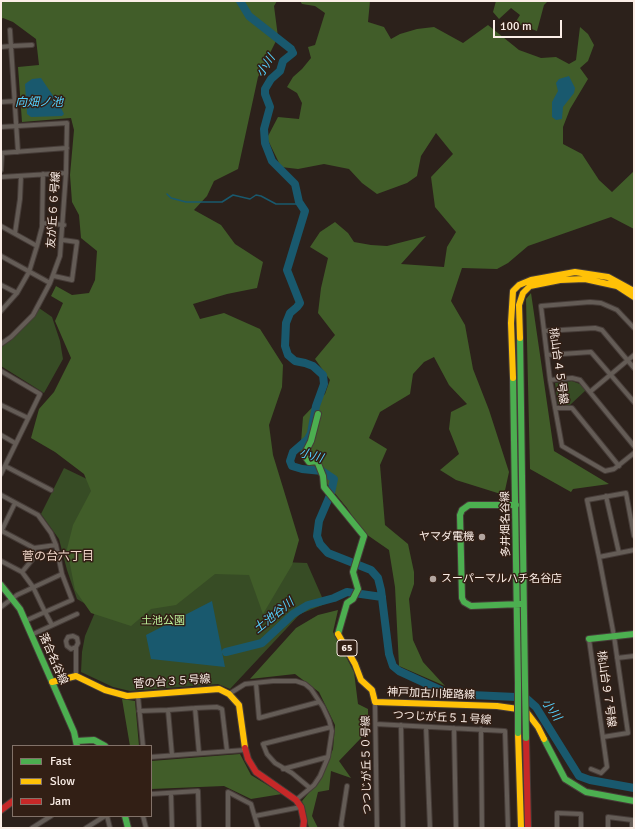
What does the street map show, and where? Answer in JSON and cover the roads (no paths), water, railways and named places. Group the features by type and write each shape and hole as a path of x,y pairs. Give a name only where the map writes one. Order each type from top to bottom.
{"street":[{"path":"10,30 16,101 18,152"},
{"path":"1,47 32,45"},
{"path":"1,102 16,101"},
{"name":"友が丘６６号線","path":"1,128 67,123 64,225 60,256 54,276 33,315 11,337 1,344"},
{"path":"1,170 1,153 67,148"},
{"path":"1,177 66,173"},
{"path":"1,311 17,293 29,272 37,246 42,223 43,174"},
{"path":"15,233 20,199 21,176"},
{"path":"42,223 64,225"},
{"path":"1,226 37,246"},
{"path":"54,276 72,280 77,242 63,240"},
{"path":"1,256 50,283"},
{"name":"多井畑名谷線","path":"528,828 525,685 520,604 510,323 513,291 519,285 531,280 575,272 608,277 634,291"},
{"name":"多井畑名谷線","path":"521,828 518,733 520,604 519,305 523,293 530,286 560,280 586,279 603,282 618,286 634,297"},
{"path":"1,285 17,293"},
{"name":"桃山台４５号線","path":"619,466 605,471 562,446 550,380 541,306 590,302 601,303 617,310 634,328"},
{"path":"544,331 595,328 602,330 634,368"},
{"path":"547,355 591,352 634,402"},
{"path":"591,391 634,355"},
{"path":"1,371 40,394 1,474"},
{"path":"550,380 572,378 580,380 591,391 634,446"},
{"path":"1,405 28,418"},
{"path":"555,408 572,408 619,466 634,453"},
{"name":"神戸加古川姫路線","path":"318,414 311,441 304,456 309,462 317,461 321,471 324,488 364,536 354,572 358,589 353,599 347,603 337,633 350,653 361,680 372,690 375,702 497,706 525,710 538,728 565,779 586,792 634,801"},
{"path":"1,435 15,443"},
{"path":"5,466 51,490"},
{"path":"628,733 614,636 587,500 626,493 634,536"},
{"path":"1,495 38,515 51,533 56,545 62,574 72,600 25,621"},
{"path":"606,496 619,553"},
{"path":"15,503 1,531 34,548 56,545"},
{"path":"516,505 469,505 462,510 460,521 462,598 464,602 471,606 520,604"},
{"path":"22,572 32,560 34,548"},
{"path":"599,557 634,550"},
{"path":"1,561 22,572 33,587 52,625"},
{"path":"1,607 13,598 33,587 62,574"},
{"name":"落合名谷線","path":"1,586 13,598 25,621 77,743"},
{"path":"31,635 77,614"},
{"name":"桃山台９７号線","path":"591,769 602,773 607,767 589,639 634,634"},
{"path":"52,682 76,676 76,647"},
{"path":"617,658 634,656"},
{"name":"菅の台３５号線","path":"76,676 105,690 118,694 138,696 219,689 229,694"},
{"path":"296,800 310,788 320,776 328,757 331,741 331,727 329,720 320,702 305,684 296,681 245,684 229,694 239,705 245,750 248,759 256,772 296,800 301,807 304,821 303,828"},
{"path":"256,683 259,718 320,702"},
{"path":"138,696 143,745"},
{"name":"つつじが丘５０号線","path":"375,702 377,828"},
{"path":"139,711 216,707 222,709 227,751"},
{"path":"195,708 199,753"},
{"path":"168,710 172,755"},
{"name":"つつじが丘５１号線","path":"376,724 505,731 508,828"},
{"path":"401,725 403,828"},
{"path":"310,788 292,773 283,769 266,754 263,744 331,727"},
{"path":"426,727 430,828"},
{"path":"454,728 456,828"},
{"path":"481,729 482,828"},
{"path":"603,737 634,732"},
{"path":"77,743 94,740 103,745"},
{"path":"152,757 245,750"},
{"path":"283,769 328,757"},
{"path":"342,828 341,825 347,786"},
{"path":"152,794 198,791 199,828"},
{"path":"228,828 228,792 250,802 258,828"},
{"path":"171,793 172,828"},
{"path":"1,810 12,802"},
{"path":"255,816 301,807"},
{"path":"557,828 557,813 581,814 581,828"},
{"path":"32,828 49,817"},
{"path":"86,828 104,817"},
{"path":"106,817 110,828"},
{"path":"125,817 128,828"},
{"path":"143,817 146,828"},
{"path":"608,828 608,817 632,820 632,828"}],"water":[{"path":"569,76 575,88 574,93 563,107 562,119 556,120 552,117 552,102 558,91 556,83 559,79"},
{"name":"向畑ノ池","path":"41,78 60,106 64,114 62,116 31,117 27,114 25,84 32,79"},
{"path":"212,601 225,667 151,659 146,635"}],"waterway":[{"name":"小川","path":"240,1 249,16 291,49 293,53 283,61 280,71 271,79 265,89 265,94 270,107 264,129 265,143 272,161 295,184 299,202 305,211 287,270 300,303 290,313 286,323 285,346 288,355 295,361 313,366 323,375 324,384 316,406 311,433 308,439 293,452 290,461 292,466 302,469 322,471 334,479 331,493 319,521 317,536 320,544 328,553 371,570 378,578 381,590 389,654 393,666 399,671 449,694 516,697 527,699 536,707 579,776 590,780 634,788"},
{"path":"167,194 171,198 186,202 222,202 233,195 250,199 256,195 276,204 300,204"},
{"name":"土池谷川","path":"226,652 262,643 293,614 308,605 334,598 347,592 382,597"}],"place":[{"name":"ヤマダ電機","path":"482,537"},
{"name":"スーパーマルハチ名谷店","path":"433,579"}],"district":[{"name":"菅の台六丁目","path":"58,557"}],"park label":[{"name":"土池公園","path":"163,621"}]}
